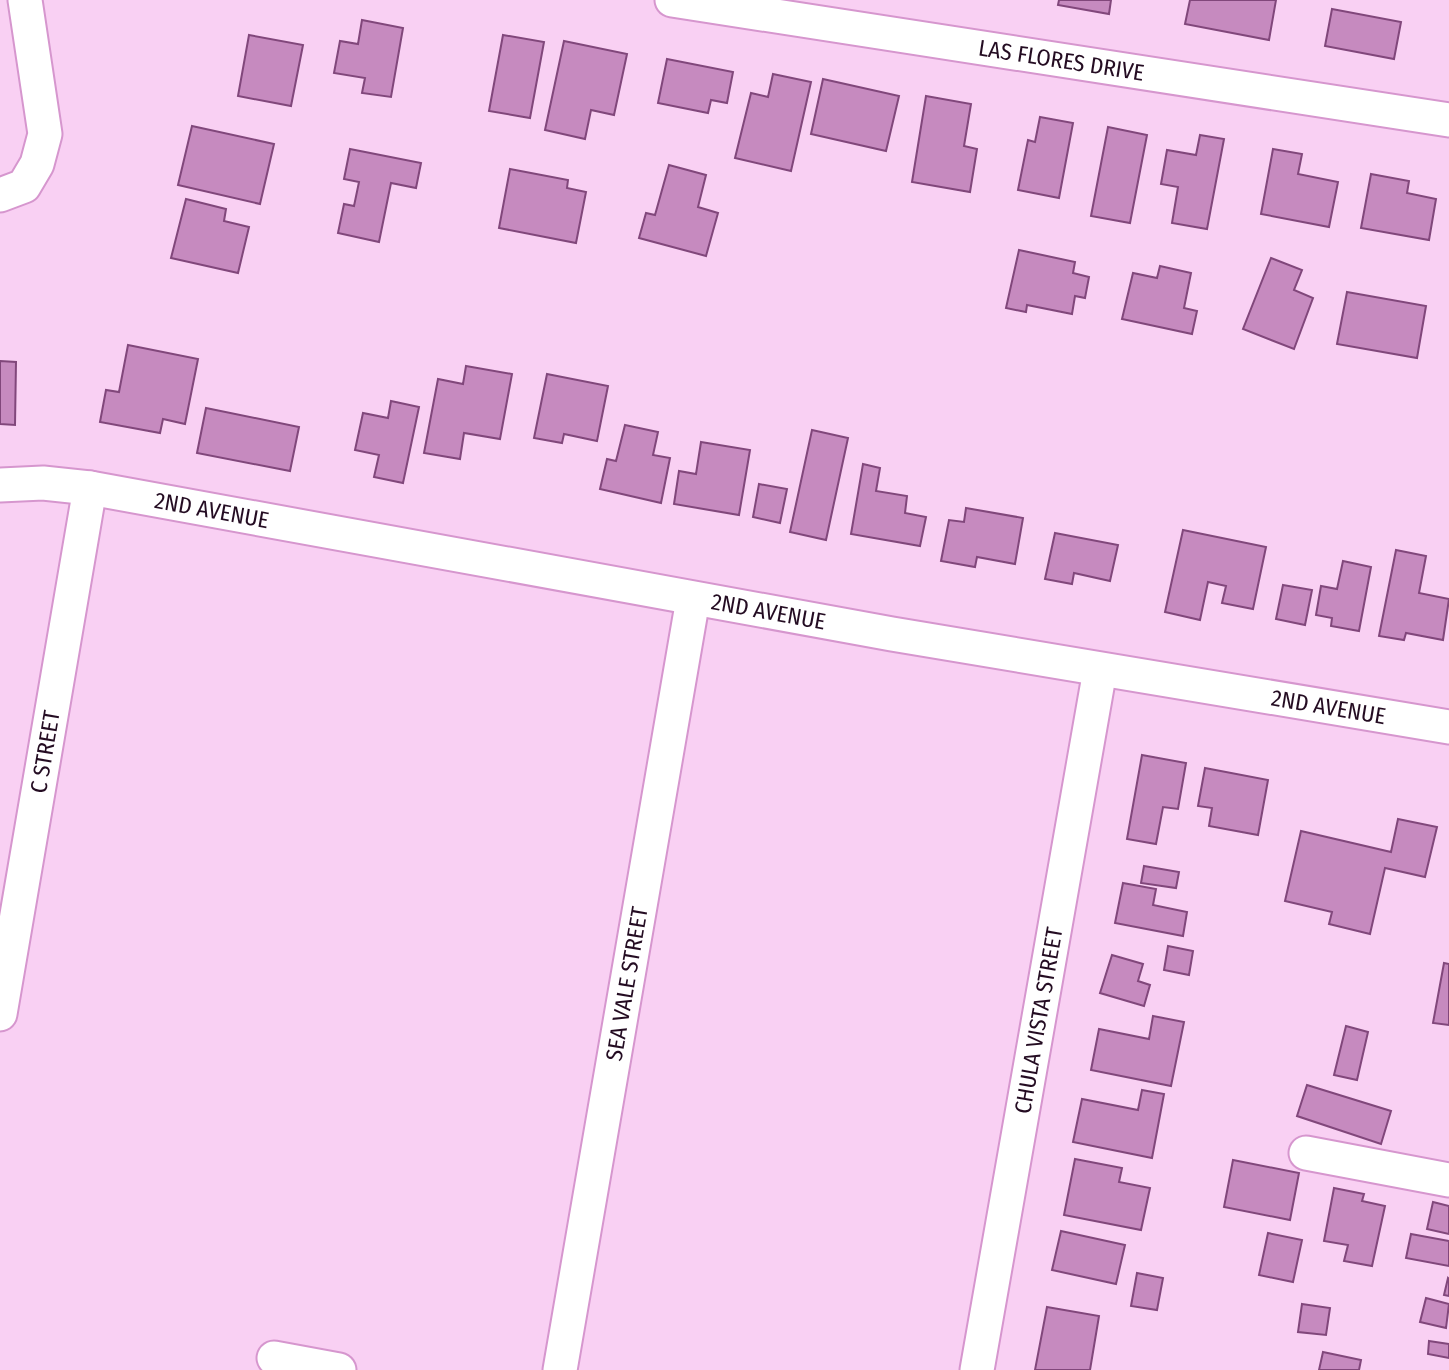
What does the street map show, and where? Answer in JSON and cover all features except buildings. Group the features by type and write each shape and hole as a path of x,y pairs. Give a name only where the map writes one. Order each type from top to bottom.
{"street":[{"path":"0,195 24,186 37,164 45,134 25,0"},
{"name":"LAS FLORES DRIVE","path":"671,0 1449,120"},
{"name":"2ND AVENUE","path":"0,485 43,483 90,488 693,599 1449,727"},
{"name":"C STREET","path":"0,1014 90,488"},
{"name":"SEA VALE STREET","path":"560,1370 693,599"},
{"name":"CHULA VISTA STREET","path":"977,1370 1100,670"},
{"path":"1307,1153 1449,1180"},
{"path":"274,1358 340,1370"}]}
